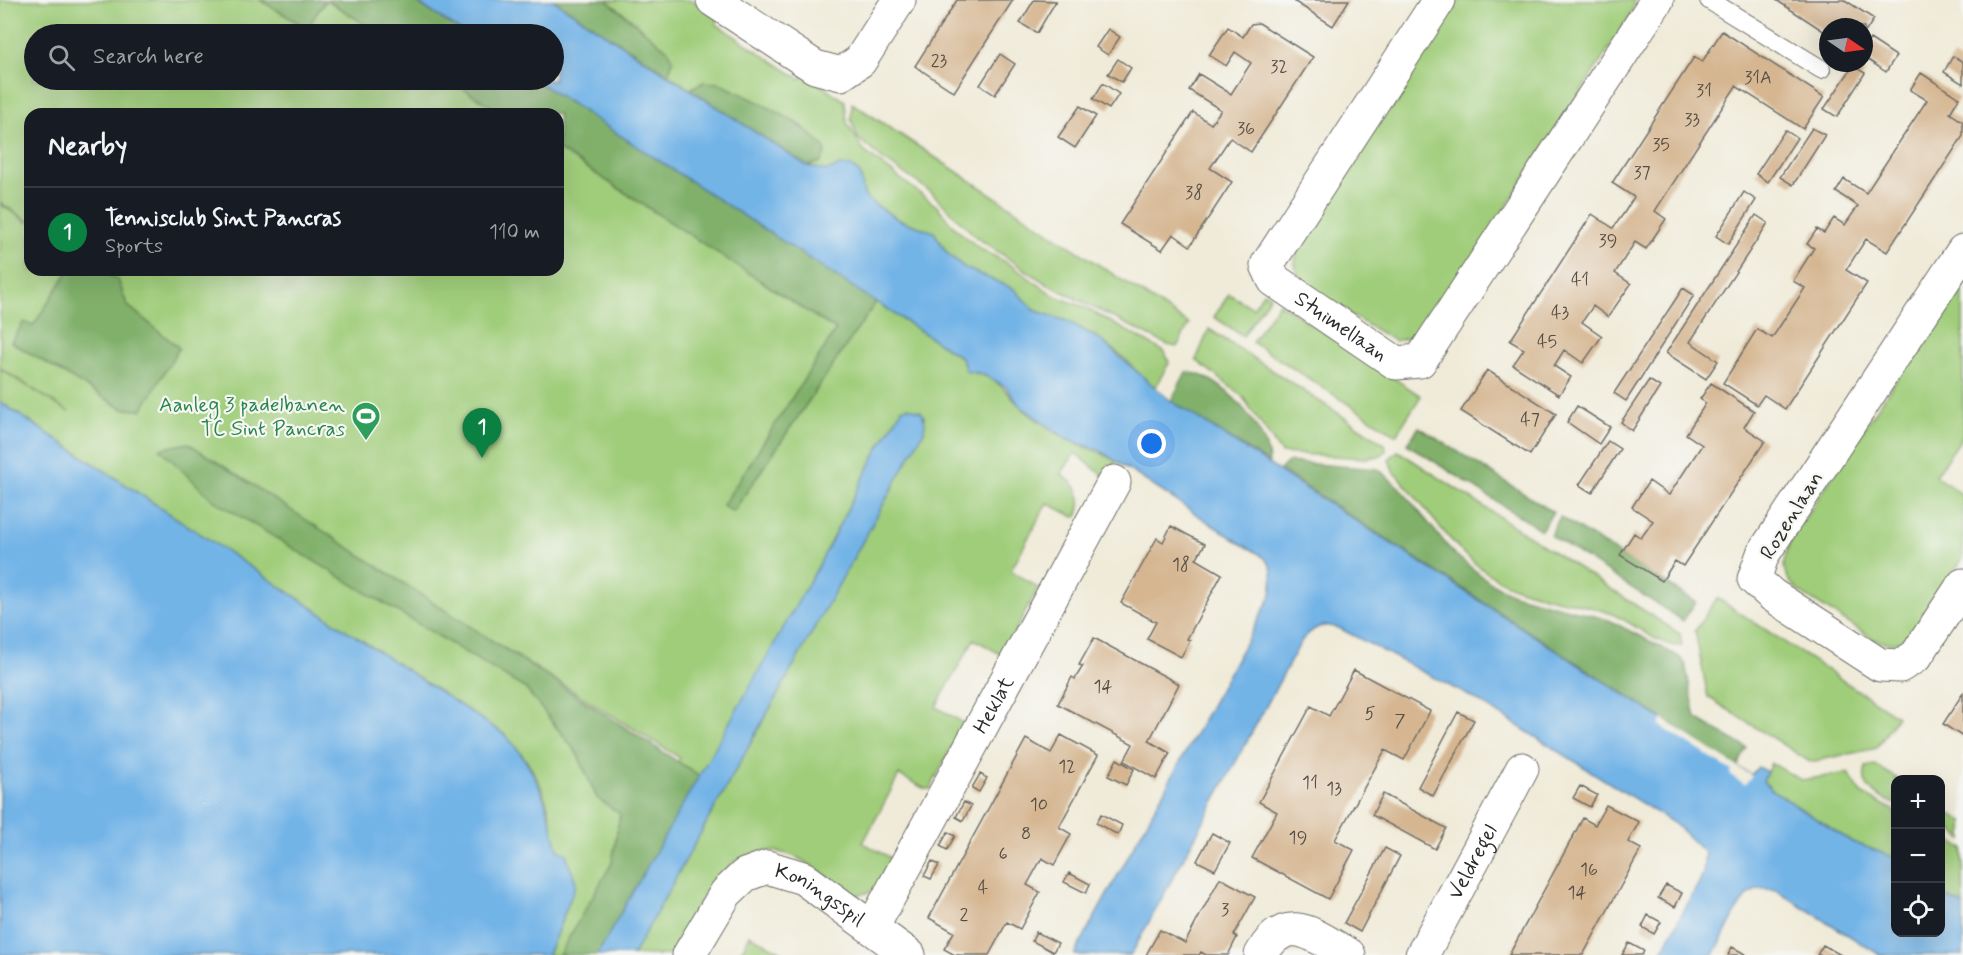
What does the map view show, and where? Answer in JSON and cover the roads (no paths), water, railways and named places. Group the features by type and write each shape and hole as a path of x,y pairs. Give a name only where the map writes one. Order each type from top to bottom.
{"street":[{"path":"713,0 815,67 841,74 860,61 898,0"},
{"name":"Stuimellaan","path":"1439,0 1267,265 1274,280 1396,363 1420,361 1657,0"},
{"name":"Rozenlaan","path":"1963,251 1763,554 1754,579 1772,595 1880,665 1900,666 1916,656 1963,585"},
{"name":"Heklat","path":"872,928 1114,482"},
{"name":"Veldregel","path":"1422,955 1522,769"},
{"name":"Koningsspil","path":"689,955 726,893 745,875 767,867 803,878 909,955"},
{"path":"1261,955 1270,939 1287,929 1303,930 1349,955"}],"lane":[{"path":"1709,0 1819,68"}],"water":[{"path":"413,0 553,0 807,166 827,171 840,166 852,166 860,174 864,195 868,200 899,220 934,232 947,253 965,268 1014,289 1034,310 1069,322 1098,338 1171,401 1716,754 1751,775 1758,767 1767,772 1763,781 1772,790 1852,842 1891,856 1891,937 1945,937 1945,897 1963,905 1963,955 1880,955 1776,890 1758,889 1741,903 1714,955 1660,955 1703,875 1705,853 1675,824 1475,699 1339,628 1323,626 1314,629 1302,640 1131,955 1074,955 1270,598 1273,578 1270,565 1266,559 1099,450 1068,440 1019,405 1006,387 983,374 966,371 962,358 550,90 564,90 564,24 450,24"},
{"path":"0,402 504,734 533,773 545,802 558,850 567,854 576,884 548,955 0,955"},
{"path":"908,407 922,412 925,423 924,431 633,955 597,955 819,565 876,453 902,409"}],"place":[{"name":"Aanleg 3 padelbanen TC Sint Pancras","path":"366,442"},
{"name":"Tennisclub Sint Pancras","path":"482,458"}]}
